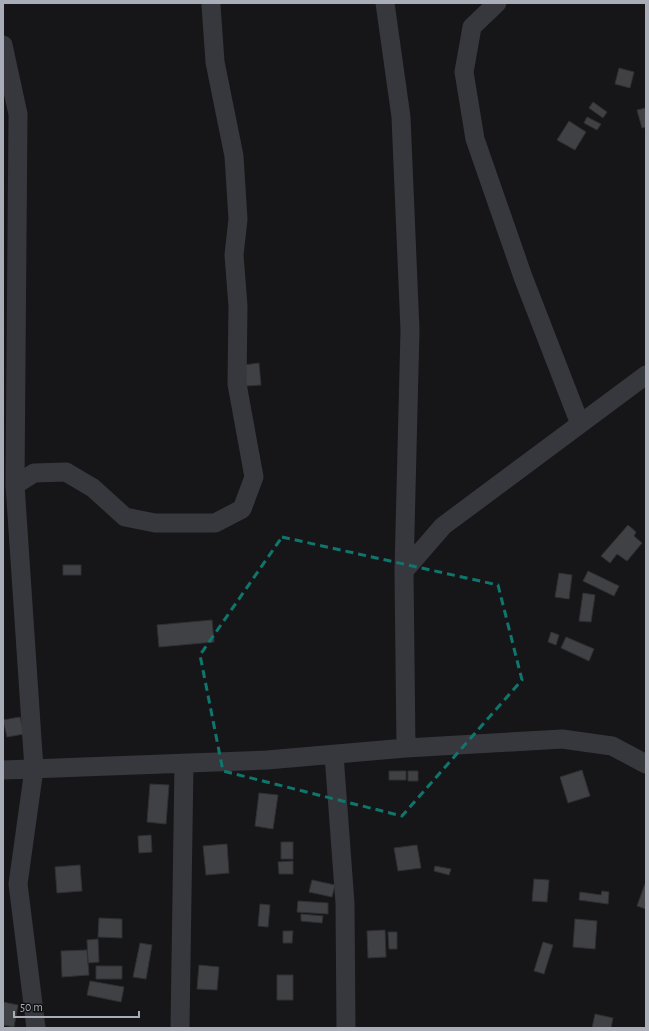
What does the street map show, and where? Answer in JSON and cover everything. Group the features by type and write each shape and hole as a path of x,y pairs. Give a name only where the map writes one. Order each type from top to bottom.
{"street":[{"path":"385,3 401,117 410,330 404,571 406,748"},
{"path":"497,3 472,27 464,72 475,139 523,277 580,424"},
{"path":"15,485 34,473 66,472 93,488 125,517 155,523 215,523 242,509 254,477 237,384 238,306 234,255 238,219 234,156 215,62 211,6"},
{"path":"3,45 18,114 15,485 34,769 18,884 36,1028"},
{"path":"404,571 443,526 646,375"},
{"path":"3,770 184,763 334,755 406,748 562,739 612,746 646,764"},
{"path":"334,755 345,903 346,1028"},
{"path":"180,1028 184,763"}],"highlighted area":[{"path":"282,537 498,585 522,680 402,816 223,771 200,655"}],"building":[{"path":"619,68 634,72 630,88 615,84"},
{"path":"593,102 607,112 603,118 589,108"},
{"path":"646,108 646,127 642,128 637,110"},
{"path":"587,117 601,124 597,130 584,123"},
{"path":"569,121 586,132 575,150 557,140"},
{"path":"259,363 261,385 246,386 244,365"},
{"path":"628,525 636,532 634,536 642,543 627,561 617,554 610,563 601,556"},
{"path":"63,565 81,565 81,575 63,575"},
{"path":"588,571 619,586 614,596 583,581"},
{"path":"559,573 572,575 569,599 555,597"},
{"path":"583,593 595,595 591,622 579,621"},
{"path":"212,620 214,642 159,647 157,625"},
{"path":"551,632 559,635 556,645 548,642"},
{"path":"566,637 594,649 589,661 561,648"},
{"path":"20,717 24,734 7,737 3,720"},
{"path":"582,770 590,796 568,803 560,777"},
{"path":"389,771 406,771 406,780 389,780"},
{"path":"408,771 418,771 418,781 408,781"},
{"path":"150,784 169,785 166,824 147,822"},
{"path":"259,793 278,795 273,829 255,826"},
{"path":"151,835 152,852 139,853 138,836"},
{"path":"281,842 293,842 293,859 281,859"},
{"path":"227,844 229,873 206,875 203,846"},
{"path":"417,845 421,868 398,871 394,848"},
{"path":"293,861 293,874 279,874 278,862"},
{"path":"80,865 82,891 57,893 55,867"},
{"path":"435,866 451,869 449,875 434,871"},
{"path":"534,879 549,880 547,902 532,901"},
{"path":"312,880 335,885 332,897 309,892"},
{"path":"646,881 646,909 637,906"},
{"path":"602,891 609,892 608,904 579,900 580,892 601,895"},
{"path":"298,901 328,903 328,914 297,912"},
{"path":"260,904 270,905 268,927 258,926"},
{"path":"301,914 323,916 322,923 301,921"},
{"path":"99,918 122,919 122,938 98,937"},
{"path":"575,919 597,921 595,949 573,947"},
{"path":"385,930 386,957 368,958 367,931"},
{"path":"283,931 293,931 292,943 283,943"},
{"path":"388,932 397,932 397,949 389,949"},
{"path":"98,939 99,962 88,963 87,940"},
{"path":"543,942 553,945 544,974 534,971"},
{"path":"140,943 152,945 146,979 133,977"},
{"path":"87,950 89,975 62,977 61,951"},
{"path":"199,965 219,967 217,990 197,989"},
{"path":"96,966 122,966 122,979 96,979"},
{"path":"277,975 293,975 293,1000 277,1000"},
{"path":"90,981 124,987 121,1002 87,995"},
{"path":"3,1002 18,1005 14,1027 3,1025"},
{"path":"595,1014 613,1018 611,1028 592,1028"}]}
